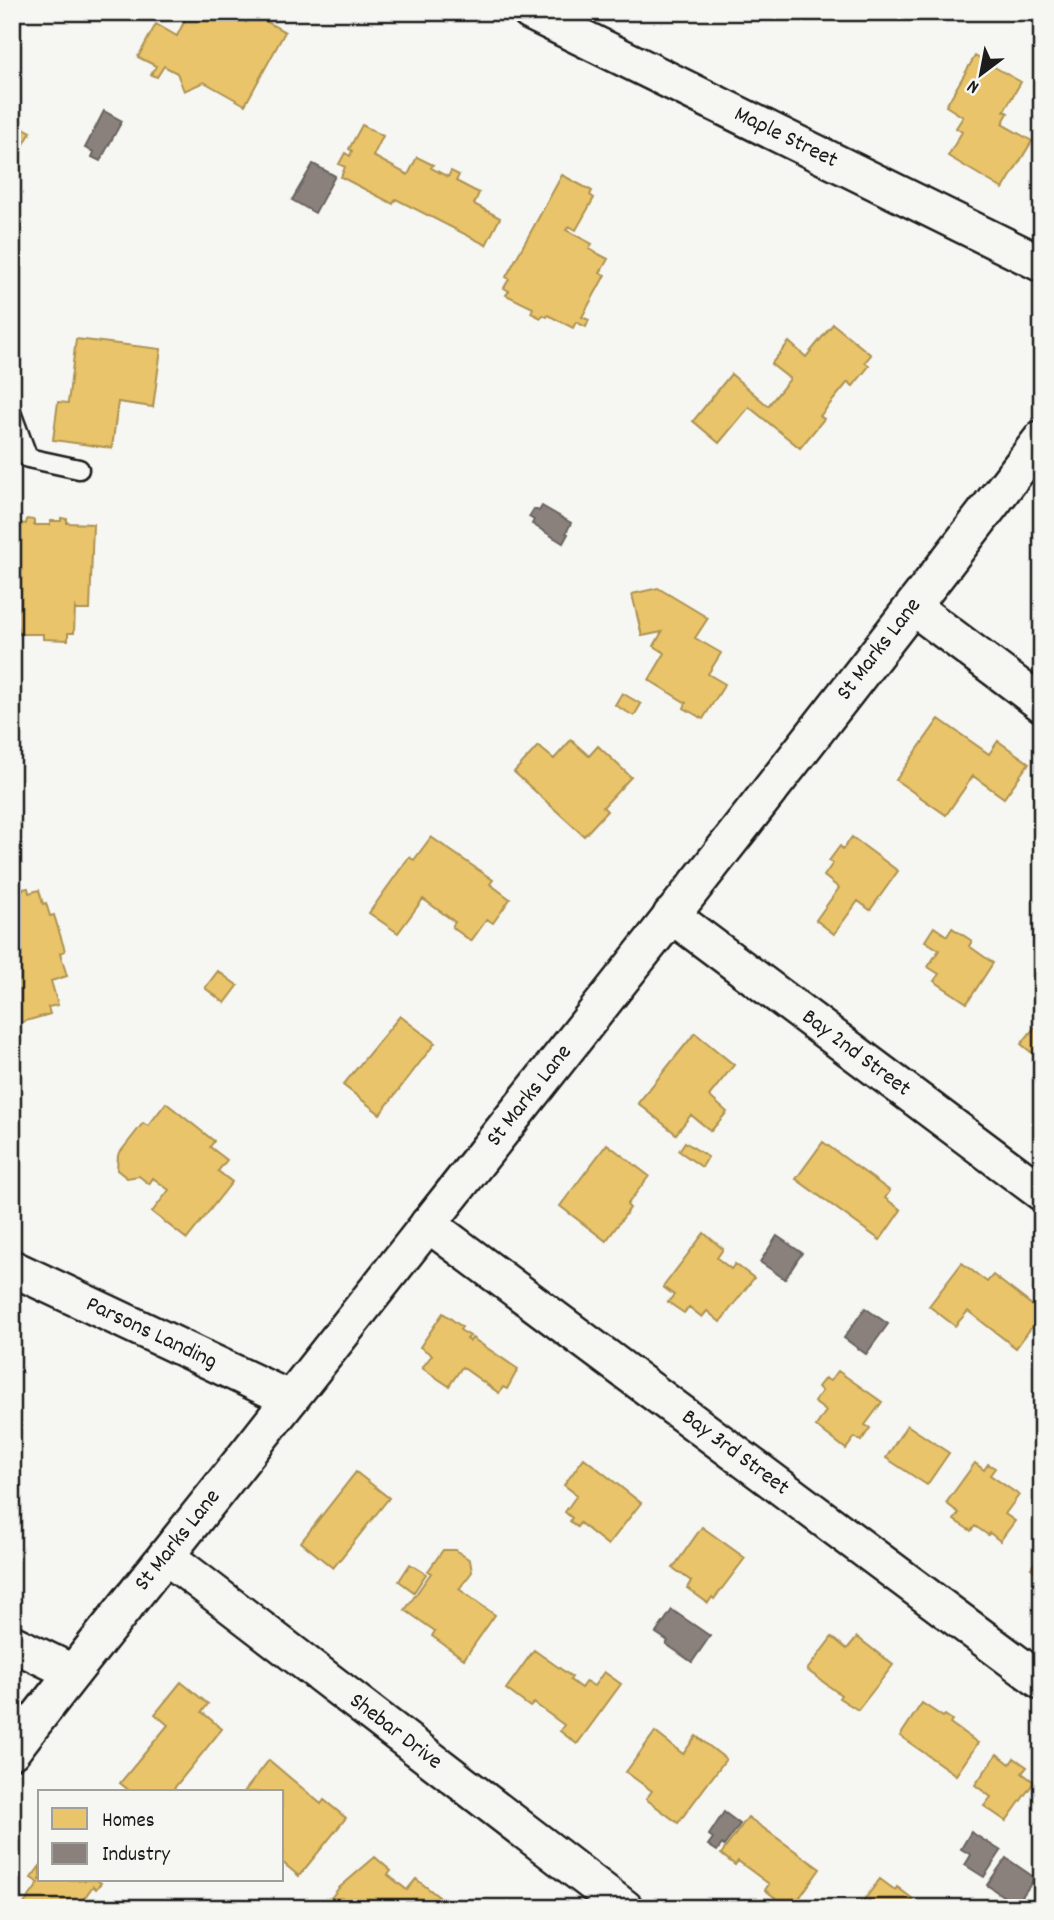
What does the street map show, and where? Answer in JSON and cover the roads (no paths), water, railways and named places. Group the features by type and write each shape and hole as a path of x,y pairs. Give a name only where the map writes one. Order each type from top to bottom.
{"street":[{"name":"Maple Street","path":"530,12 1042,264"},
{"name":"St Marks Lane","path":"12,1751 913,607 1042,438"},
{"path":"913,607 1042,704"},
{"name":"Bay 2nd Street","path":"671,915 1042,1193"},
{"name":"Bay 3rd Street","path":"428,1224 1042,1682"},
{"name":"Parsons Landing","path":"12,1268 290,1399"},
{"name":"Shebar Drive","path":"166,1556 625,1908"},
{"path":"12,1643 72,1672"}],"lane":[{"path":"12,415 28,458 79,468"}]}
